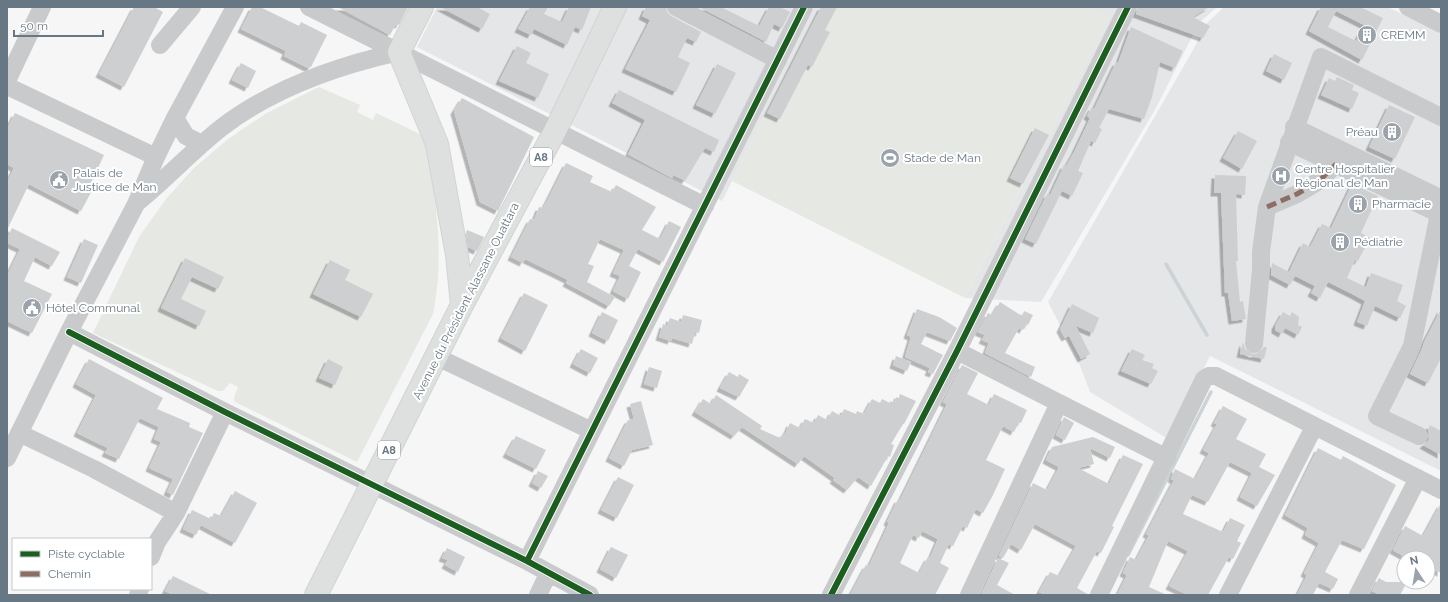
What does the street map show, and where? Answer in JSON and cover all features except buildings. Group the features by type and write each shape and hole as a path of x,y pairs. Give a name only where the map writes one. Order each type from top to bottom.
{"main road":[{"path":"422,7 399,52 436,144 457,255 462,305"},
{"name":"Avenue du Président Alassane Ouattara","path":"316,595 462,305 555,131 615,7"}],"street":[{"path":"7,81 42,7"},
{"path":"160,45 192,7"},
{"path":"7,458 69,332 136,204 175,118 235,7"},
{"path":"309,7 705,206"},
{"path":"676,7 778,60"},
{"path":"527,562 804,7"},
{"path":"830,595 957,351 1128,7"},
{"path":"1409,7 1441,24"},
{"path":"136,204 202,144 252,106 292,86 358,62 399,52"},
{"path":"1254,344 1261,270 1261,252 1267,207 1292,134 1321,57 1441,117"},
{"path":"7,86 156,157"},
{"path":"175,118 186,136 202,144"},
{"path":"1292,134 1336,164 1440,207"},
{"path":"1292,134 1440,207"},
{"path":"1267,207 1298,194 1319,182 1336,164"},
{"path":"1420,436 1377,416 1412,346 1440,207"},
{"path":"69,332 590,595"},
{"path":"957,351 1167,458"},
{"path":"437,357 592,431"},
{"path":"1099,595 1167,458 1204,379 1209,376 1216,376 1314,427 1441,490"},
{"path":"969,595 1059,403"},
{"path":"152,554 157,542 176,513 225,412"},
{"path":"1228,595 1314,427"},
{"path":"19,433 94,469 176,513"},
{"path":"1358,595 1418,478"},
{"path":"538,595 548,574"}],"shaded area":[{"path":"437,7 821,7 722,201 417,47"},
{"name":"Stade de Man","path":"821,7 1089,7 1109,17 965,298 732,181"},
{"path":"1089,7 1217,7 1199,23 1156,108 1041,302 965,298 1109,17"},
{"name":"Centre Hospitalier Régional de Man","path":"1224,7 1388,7 1441,34 1441,471 1210,356 1168,439 1090,392 1077,358 1048,302 1193,50 1207,23"},
{"path":"319,87 360,105 357,112 373,120 376,113 424,136 438,225 439,247 437,292 433,314 357,462 235,402 234,398 238,387 230,383 223,391 218,391 93,333 139,237 166,199 194,168 228,139 265,114"}],"waterway":[{"path":"1166,264 1207,335"},
{"path":"1128,555 1211,392"}],"marked path":[{"path":"1267,207 1297,194 1319,181 1336,164"}],"cycle path":[{"path":"527,561 804,7"},
{"path":"831,595 957,351 1128,7"},
{"path":"69,332 225,412 527,561 590,595"}],"place":[{"name":"CREMM","path":"1367,35"},
{"name":"Préau","path":"1392,132"},
{"name":"Stade de Man","path":"890,158"},
{"name":"Centre Hospitalier Régional de Man","path":"1281,176"},
{"name":"Palais de Justice de Man","path":"59,180"},
{"name":"Pharmacie","path":"1358,204"},
{"name":"Pédiatrie","path":"1340,242"},
{"name":"Hôtel Communal","path":"32,308"}]}
